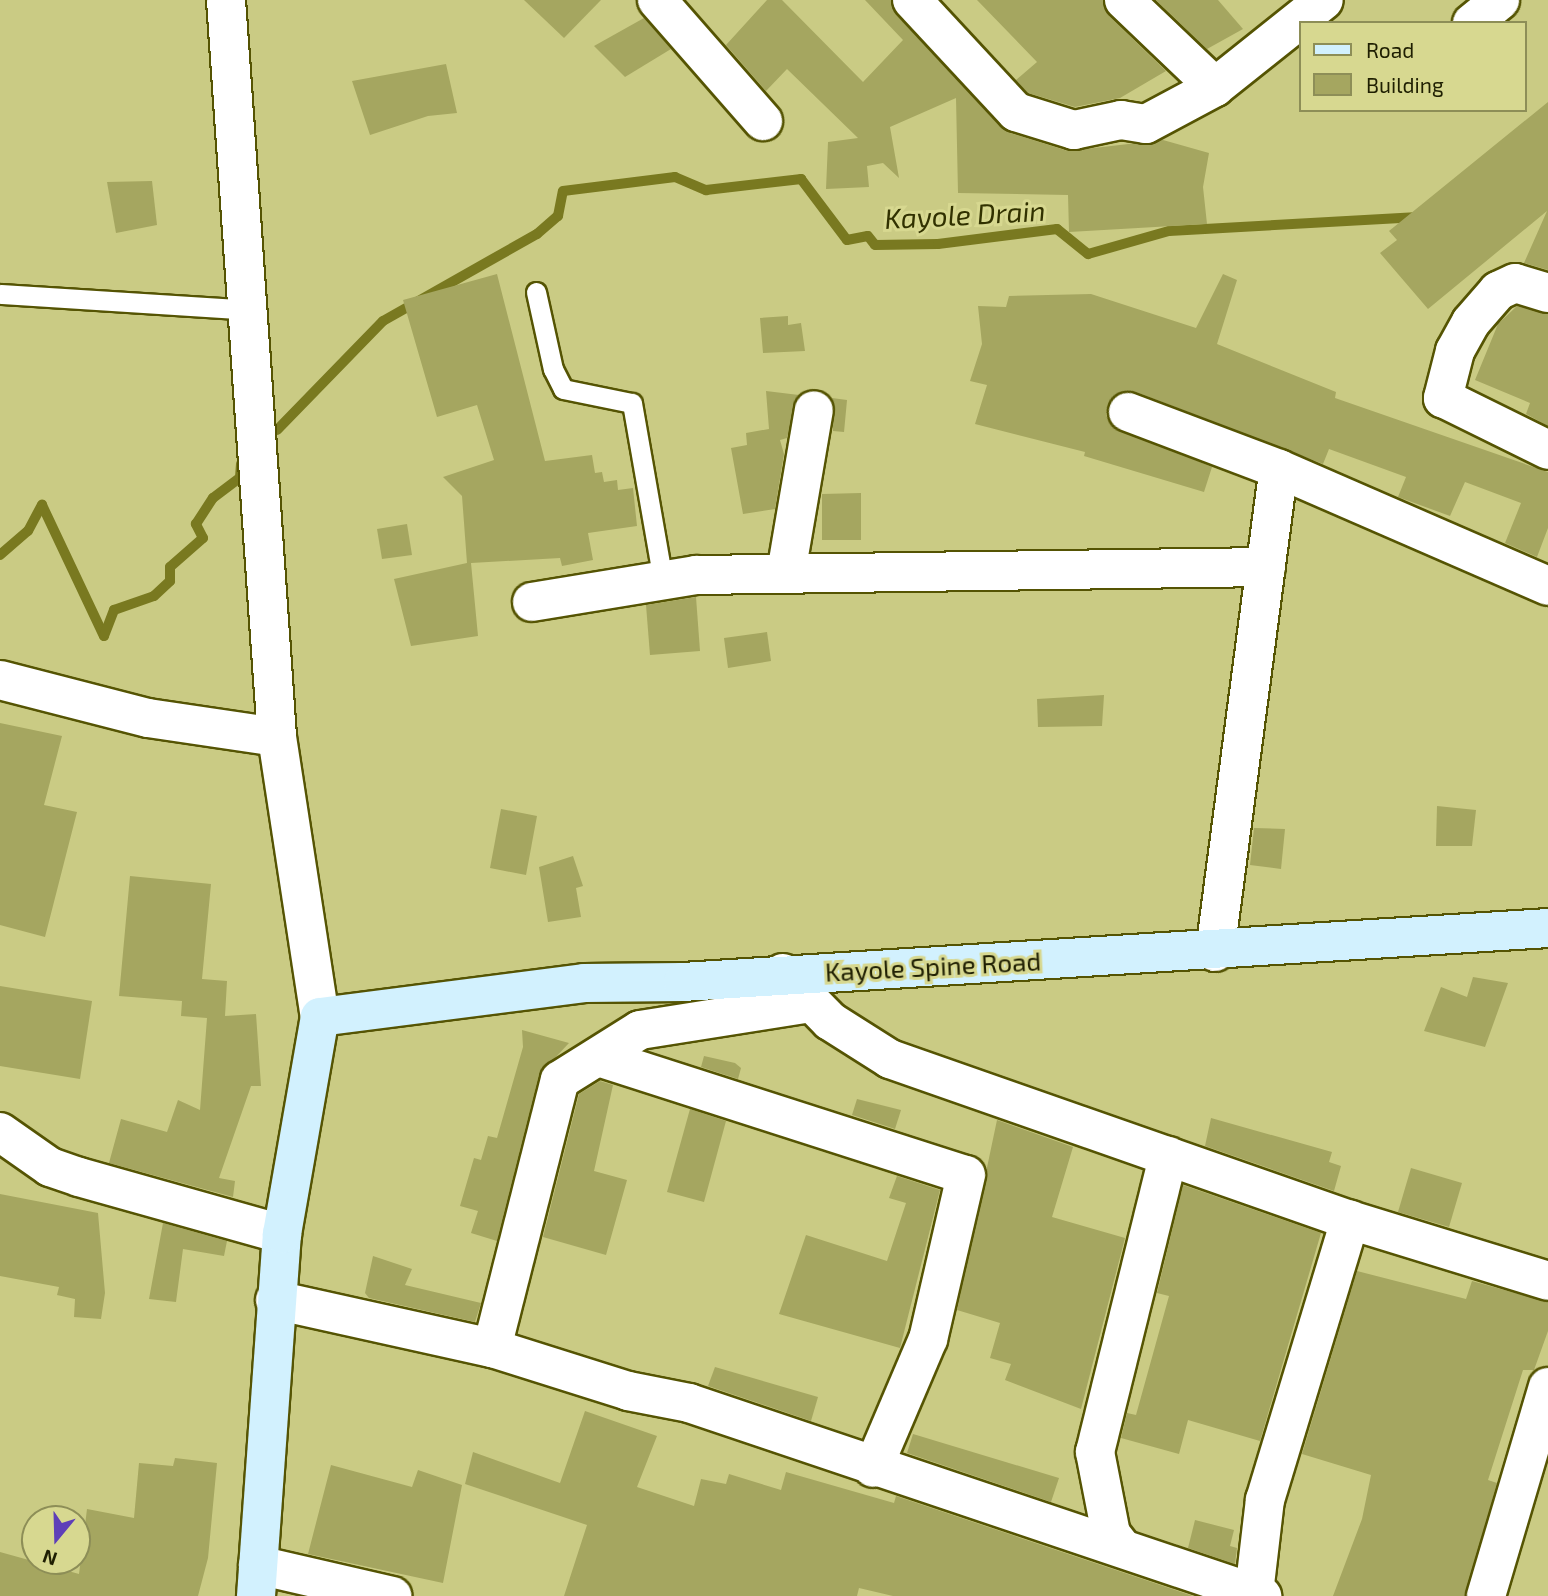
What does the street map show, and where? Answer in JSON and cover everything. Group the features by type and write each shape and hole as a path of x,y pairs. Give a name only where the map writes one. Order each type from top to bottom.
{"main road":[{"name":"Kayole Spine Road","path":"320,1017 584,983 1215,952 1548,928"},
{"path":"257,1581 275,1300 282,1234 320,1017"}],"street":[{"path":"226,0 251,310 277,737 320,1017"},
{"path":"657,0 763,121"},
{"path":"912,0 1016,112 1074,130 1121,120 1146,124 1214,87 1324,0"},
{"path":"1124,0 1214,87"},
{"path":"1474,21 1500,0"},
{"path":"1548,293 1515,282 1498,291 1471,322 1455,351 1443,398 1548,450"},
{"path":"786,573 814,410"},
{"path":"1128,412 1279,469 1548,586"},
{"path":"1215,952 1279,469"},
{"path":"532,602 663,581 786,573 1266,567"},
{"path":"0,680 148,718 277,737"},
{"path":"783,973 811,1003 857,1041 890,1059 1350,1220 1548,1281"},
{"path":"492,1348 560,1080 640,1030 811,1003"},
{"path":"597,1057 966,1175 928,1339 873,1468"},
{"path":"0,1132 50,1167 282,1234"},
{"path":"1122,1548 1111,1534 1095,1452 1168,1156"},
{"path":"275,1300 492,1348 628,1391 689,1403 873,1468 1258,1595 1265,1500 1350,1220"},
{"path":"1486,1596 1548,1387"},
{"path":"257,1581 392,1596"}],"lane":[{"path":"536,292 553,369 563,389 632,403 663,581"},
{"path":"0,294 251,310"}],"building":[{"path":"524,0 601,0 564,38"},
{"path":"767,0 782,0 863,82 903,40 865,0 891,0 896,15 1010,133 1068,151 1163,140 1209,153 1203,187 1207,224 1069,232 1068,195 958,193 956,98 890,127 899,178 883,163 867,166 869,187 826,189 828,142 858,138 787,69 766,91 726,45"},
{"path":"977,0 1103,0 1109,16 1166,71 1120,98 1075,107 1028,93 1016,80 1037,62"},
{"path":"1156,0 1218,0 1243,29 1207,49"},
{"path":"644,18 671,49 625,77 594,46"},
{"path":"446,64 457,113 428,116 370,135 352,81"},
{"path":"1548,102 1548,270 1524,263 1547,211 1428,309 1380,253 1397,240 1389,231"},
{"path":"152,181 157,225 116,233 107,182"},
{"path":"497,274 545,461 592,455 595,473 602,472 604,482 617,480 618,490 633,488 637,526 588,533 593,560 562,566 560,558 471,563 478,636 411,646 394,579 467,563 462,496 443,477 494,460 477,405 437,417 403,300"},
{"path":"1223,274 1237,280 1217,344 1336,392 1335,398 1548,472 1548,528 1537,557 1505,543 1521,503 1465,482 1450,516 1398,497 1406,477 1329,449 1323,464 1136,392 1114,396 1106,415 1111,425 1212,467 1204,492 1084,456 1085,452 975,424 987,385 970,381 982,344 978,306 1006,307 1009,296 1091,294 1196,328"},
{"path":"1517,306 1548,314 1548,426 1526,414 1530,403 1475,380 1498,324"},
{"path":"788,316 788,325 801,323 805,351 763,353 760,318"},
{"path":"766,391 799,395 787,438 780,440 784,454 775,509 743,514 731,448 747,445 746,433 769,429"},
{"path":"832,398 847,400 844,432 833,431"},
{"path":"861,493 861,540 822,540 822,494"},
{"path":"407,524 412,555 382,559 377,529"},
{"path":"696,597 700,651 650,655 646,605"},
{"path":"767,632 771,661 728,668 724,638"},
{"path":"1104,695 1102,726 1038,727 1037,699"},
{"path":"0,723 62,736 44,805 77,812 45,937 0,925"},
{"path":"1437,806 1476,810 1472,846 1436,846"},
{"path":"501,809 537,816 526,875 490,868"},
{"path":"1254,828 1285,829 1281,869 1250,865"},
{"path":"573,856 583,886 576,888 581,917 548,922 539,867"},
{"path":"130,876 211,884 202,979 227,981 225,1016 256,1014 261,1086 251,1086 219,1178 235,1181 233,1197 109,1163 121,1119 167,1132 178,1100 200,1110 207,1018 181,1016 182,1001 119,996"},
{"path":"1473,977 1508,983 1485,1047 1424,1031 1441,987 1467,997"},
{"path":"0,986 92,1001 80,1079 0,1066"},
{"path":"522,1030 569,1043 539,1075 497,1241 471,1233 478,1211 460,1206 474,1158 481,1160 488,1136 497,1138 523,1047"},
{"path":"704,1056 735,1063 741,1068 738,1079 701,1067"},
{"path":"600,1081 613,1085 594,1171 627,1180 606,1255 543,1237 579,1094"},
{"path":"857,1099 901,1110 895,1129 852,1115"},
{"path":"690,1109 726,1121 704,1202 667,1192"},
{"path":"1211,1118 1332,1152 1329,1162 1341,1166 1334,1191 1205,1146"},
{"path":"997,1120 1073,1147 1052,1217 1125,1238 1081,1409 1005,1380 1011,1364 990,1358 1000,1323 957,1310"},
{"path":"1411,1168 1462,1183 1449,1227 1398,1212"},
{"path":"897,1176 940,1190 900,1348 779,1314 806,1235 887,1261 906,1203 889,1198"},
{"path":"1183,1185 1321,1233 1260,1441 1188,1420 1179,1454 1121,1438 1127,1413 1136,1415 1169,1296 1157,1293"},
{"path":"0,1194 98,1213 105,1293 101,1319 74,1317 75,1299 57,1295 59,1287 0,1276"},
{"path":"163,1223 227,1241 224,1256 183,1249 176,1302 149,1299"},
{"path":"373,1256 412,1269 405,1285 481,1303 475,1322 369,1298 365,1293"},
{"path":"1357,1271 1466,1299 1472,1281 1548,1302 1548,1331 1534,1370 1523,1370 1488,1480 1497,1483 1465,1596 1333,1596 1362,1519 1371,1475 1302,1454"},
{"path":"715,1367 818,1397 811,1421 708,1386"},
{"path":"585,1411 657,1436 637,1487 694,1506 701,1479 726,1484 729,1474 781,1490 786,1472 894,1503 896,1496 1193,1596 893,1596 859,1588 857,1596 564,1596 587,1525 465,1484 473,1452 560,1483"},
{"path":"913,1434 1059,1478 1051,1502 907,1453"},
{"path":"175,1458 217,1463 208,1558 198,1596 0,1596 0,1552 21,1558 21,1575 91,1575 91,1510 134,1518 139,1463 173,1466"},
{"path":"331,1465 412,1487 418,1470 462,1485 443,1583 308,1554"},
{"path":"1195,1520 1234,1530 1230,1546 1237,1548 1235,1564 1188,1548"}],"waterway":[{"name":"Kayole Drain","path":"277,430 383,321 537,234 558,216 563,191 675,177 706,190 801,179 847,240 868,236 875,245 938,244 1057,229 1088,254 1169,231 1419,217"},
{"name":"Kayole Drain","path":"0,555 28,531 42,505 104,636 114,610 154,596 170,581 170,567 203,538 196,524 213,498 240,478 241,464"}]}
